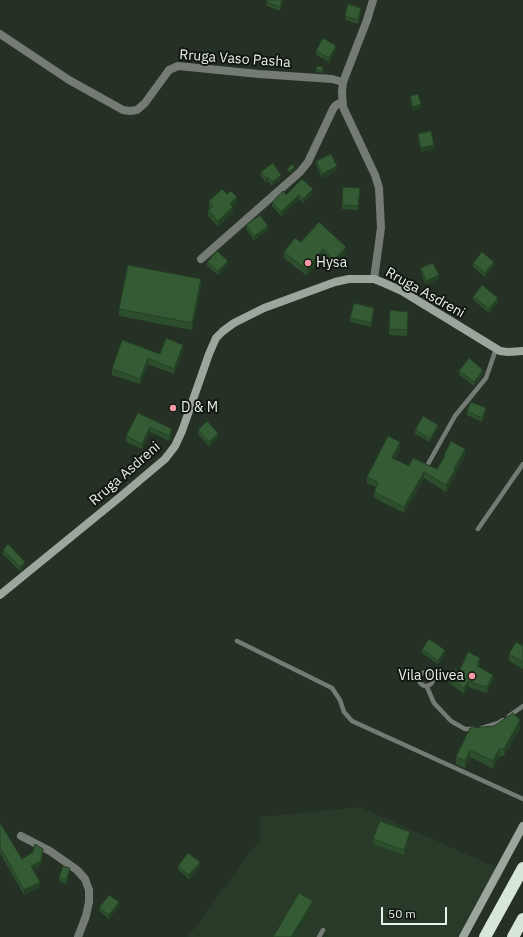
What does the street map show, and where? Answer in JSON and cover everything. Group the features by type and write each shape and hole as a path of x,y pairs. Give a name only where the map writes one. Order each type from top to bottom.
{"highway":[{"path":"485,937 523,868"},
{"path":"513,937 523,919"}],"street":[{"path":"372,0 367,20 343,82 342,92 343,104 375,175 379,188 381,228 374,279"},
{"name":"Rruga Vaso Pasha","path":"0,34 69,80 123,110 130,111 136,110 145,103 169,70 178,66 332,79 343,82"},
{"path":"201,260 304,168 332,109 340,103 343,104"},
{"name":"Rruga Asdreni","path":"0,595 165,459 175,446 182,431 216,338 234,323 264,308 318,287 348,279 374,279 402,291 496,349 508,352 523,351"},
{"path":"463,937 523,826"},
{"path":"21,836 50,851 77,870 85,879 89,890 90,902 78,937"}],"lane":[{"path":"428,464 455,416 486,378 496,349"},
{"path":"478,529 523,464"},
{"path":"237,641 332,688 340,700 344,712 352,721 523,799"},
{"path":"427,687 434,703 451,721 465,729 480,729 498,723 523,706"},
{"path":"319,937 324,930"}],"shaded area":[{"path":"360,807 500,869 463,937 188,937 260,839 259,817"}],"building":[{"path":"267,0 282,0 280,7 267,2"},
{"path":"348,4 361,8 358,20 345,16"},
{"path":"323,38 336,46 329,58 316,51"},
{"path":"317,66 323,67 323,71 316,70"},
{"path":"418,94 421,104 413,107 410,96"},
{"path":"431,131 434,145 421,148 418,134"},
{"path":"331,154 337,166 322,174 316,161"},
{"path":"273,163 281,175 272,182 268,177 266,179 261,172"},
{"path":"292,164 295,167 289,172 287,169"},
{"path":"302,179 313,189 303,199 299,195 281,212 272,202 283,191 286,195"},
{"path":"343,187 360,188 358,206 342,205"},
{"path":"222,189 227,194 231,191 237,197 230,204 233,207 218,221 208,210 213,206 209,201"},
{"path":"260,215 268,226 254,236 246,225"},
{"path":"319,222 346,247 334,260 323,249 307,270 284,252 295,238 301,242"},
{"path":"217,251 228,261 218,271 207,262"},
{"path":"482,252 494,262 485,273 473,263"},
{"path":"433,263 439,275 426,281 421,268"},
{"path":"128,265 201,279 192,323 119,309"},
{"path":"482,285 498,298 489,309 473,297"},
{"path":"354,303 374,308 371,323 350,318"},
{"path":"390,310 408,312 407,330 389,329"},
{"path":"166,338 183,345 174,369 148,358 140,379 112,369 122,340 160,354"},
{"path":"469,358 483,370 474,382 459,371"},
{"path":"471,402 486,408 482,418 467,411"},
{"path":"138,413 172,429 169,436 150,427 142,444 126,436"},
{"path":"423,416 438,425 430,439 415,430"},
{"path":"207,421 218,433 209,442 198,430"},
{"path":"388,436 400,442 392,458 409,466 413,458 437,469 445,456 444,455 451,441 465,449 446,485 424,472 404,507 374,492 378,482 367,477"},
{"path":"8,544 25,562 20,567 3,550"},
{"path":"429,639 445,650 438,661 422,649"},
{"path":"516,642 523,646 523,662 509,654"},
{"name":"Vila Olivea","path":"468,652 480,658 477,666 493,675 487,687 469,681 464,688 449,677 455,669 459,672"},
{"path":"513,713 520,720 504,749 499,749 493,761 470,750 465,761 456,757 470,728 494,726"},
{"path":"380,821 410,832 404,850 373,839"},
{"path":"0,823 22,859 33,852 35,844 43,849 41,861 31,866 40,882 24,890 0,847"},
{"path":"188,853 200,862 189,875 178,866"},
{"path":"63,866 70,868 66,880 59,878"},
{"path":"299,893 313,901 291,937 273,937"},
{"path":"109,895 119,902 109,915 99,908"}],"place":[{"name":"Hysa","path":"308,263"},
{"name":"D & M","path":"173,408"},
{"name":"Vila Olivea","path":"472,676"}]}
